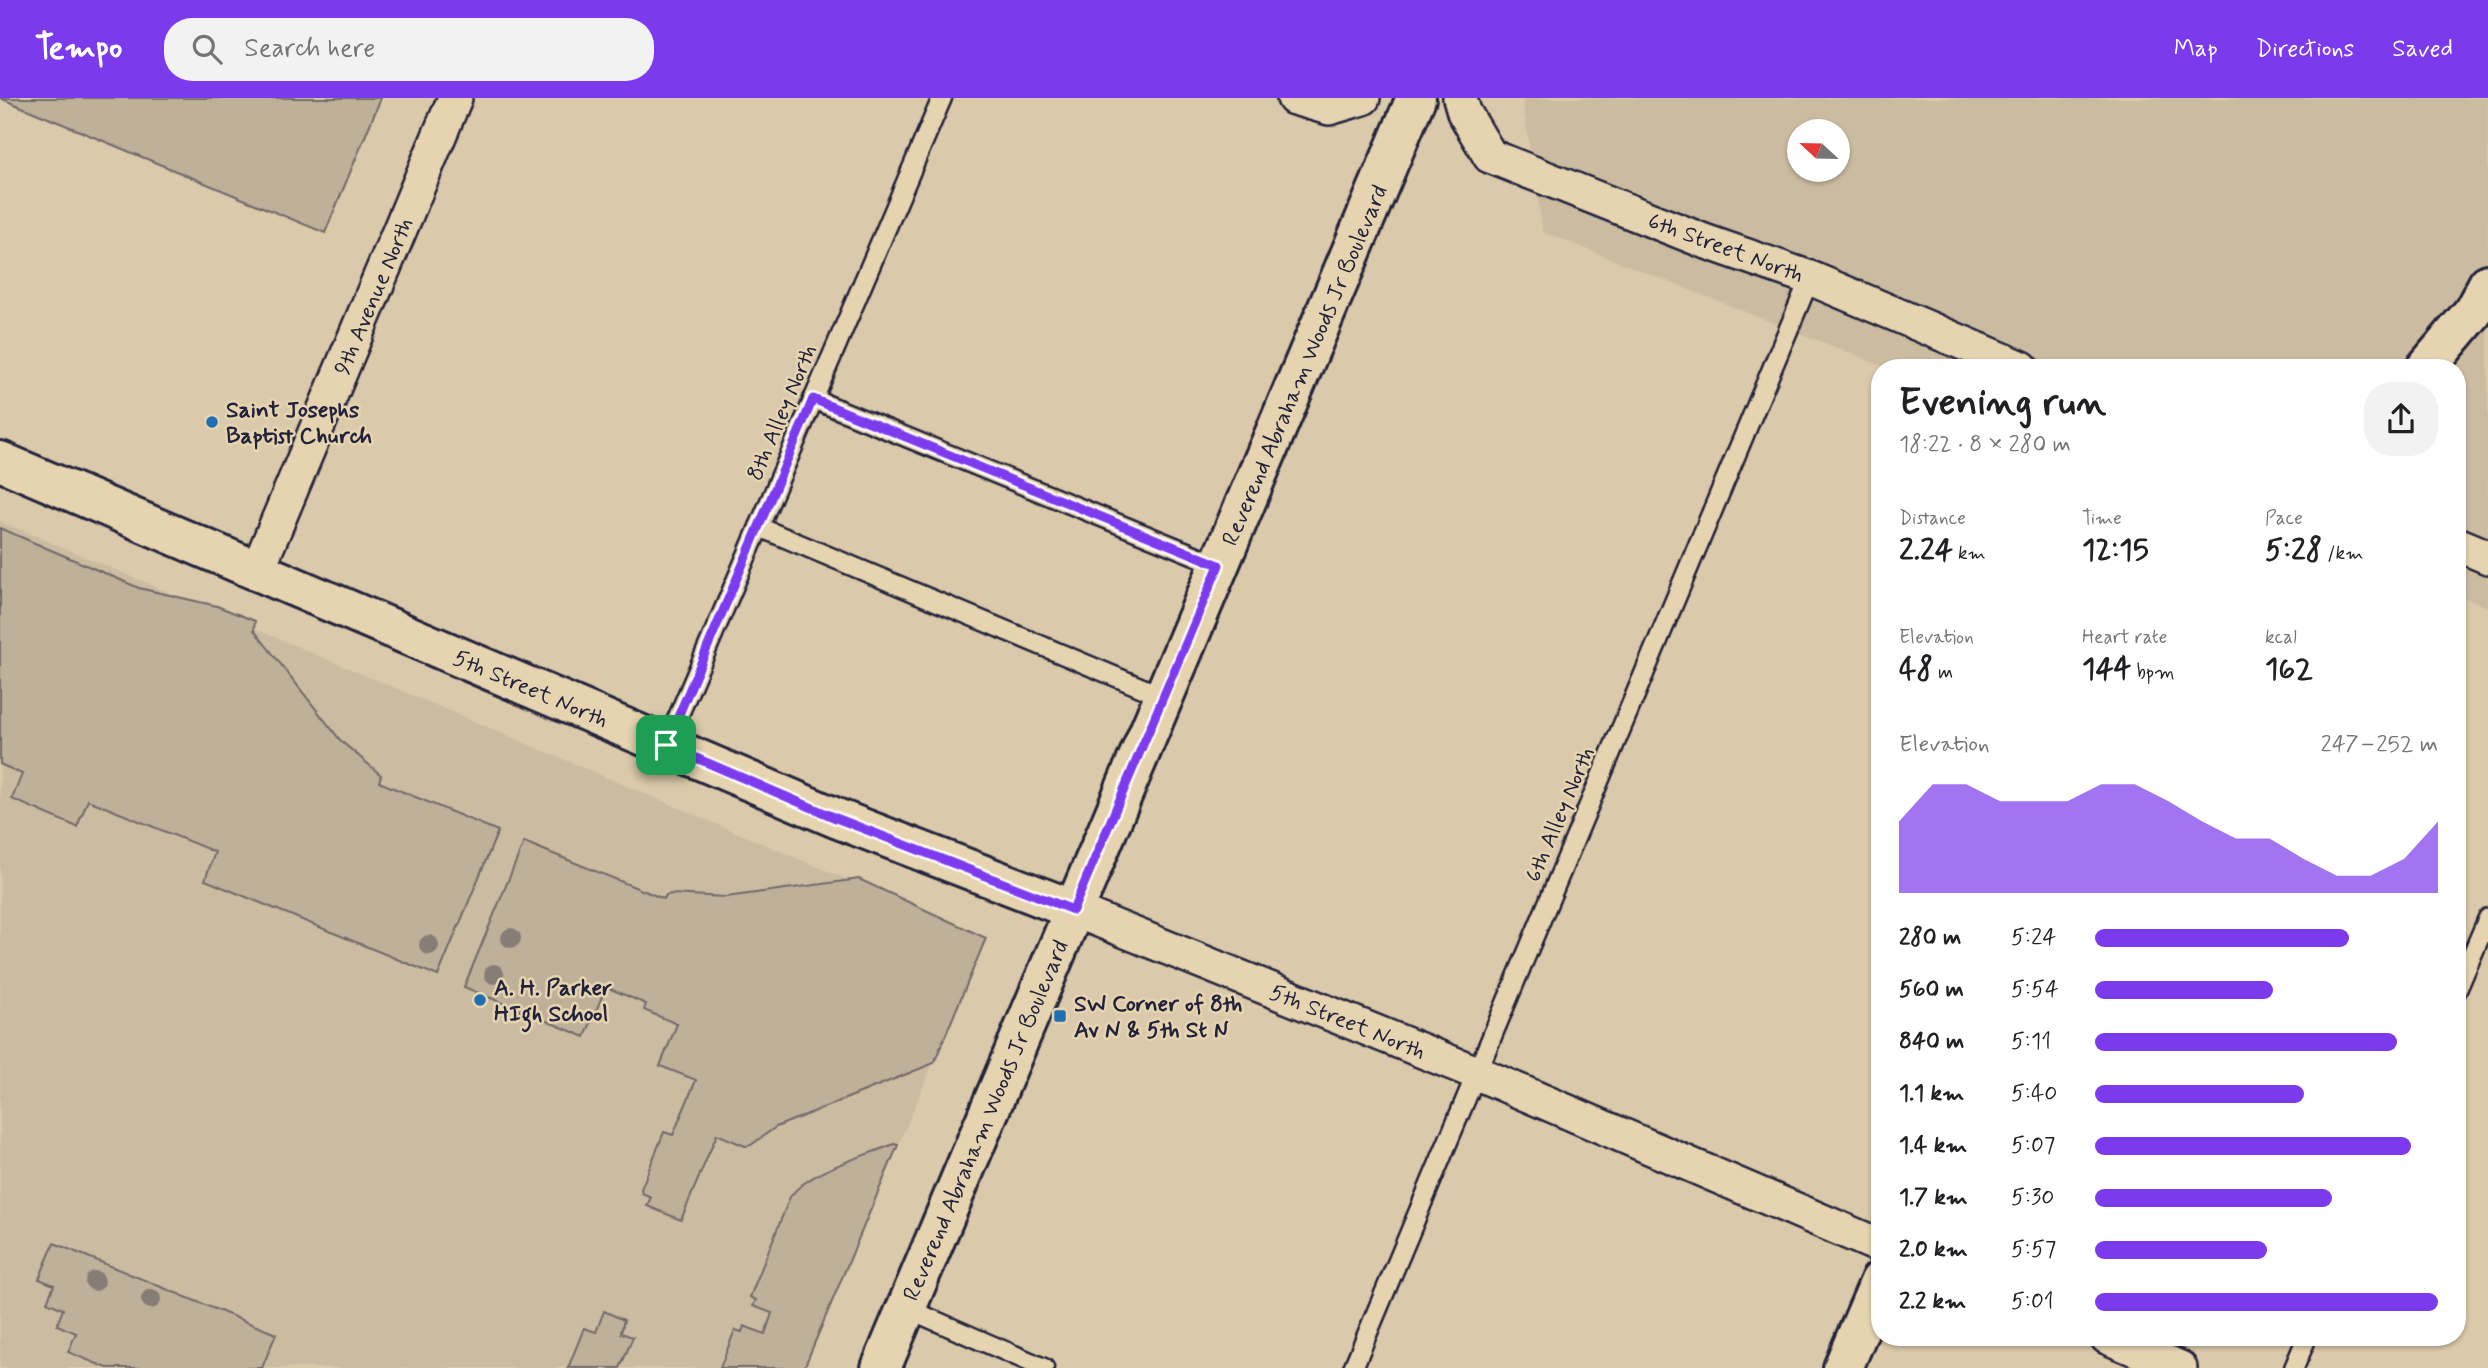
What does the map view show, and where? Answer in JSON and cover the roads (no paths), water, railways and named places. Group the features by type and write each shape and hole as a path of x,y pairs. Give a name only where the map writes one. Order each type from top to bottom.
{"main road":[{"name":"Reverend Abraham Woods Jr Boulevard","path":"881,1368 1416,98"},
{"path":"2434,359 2473,312 2488,284"},
{"name":"5th Street North","path":"0,461 836,818 1073,910"},
{"path":"1843,1368 1871,1301"}],"street":[{"name":"9th Avenue North","path":"257,571 456,98"},
{"path":"1294,98 1329,108 1363,98"},
{"name":"6th Street North","path":"1460,98 1464,112 1490,156 1704,241 1810,278 2001,359"},
{"path":"2466,548 2488,557"},
{"name":"5th Street North","path":"1073,910 1477,1073 1871,1242"},
{"path":"2128,1346 2180,1368"}],"lane":[{"name":"8th Alley North","path":"666,745 942,98"},
{"name":"6th Alley North","path":"1353,1368 1810,278"},
{"path":"813,399 1219,565"},
{"path":"759,527 1164,697"},
{"path":"2466,969 2488,918"},
{"path":"906,1308 1044,1368"},
{"path":"2294,1368 2303,1346"}],"place":[{"name":"Saint Josephs Baptist Church","path":"212,422"},
{"name":"A. H. Parker HIgh School","path":"480,1000"},
{"name":"SW Corner of 8th Av N & 5th St N","path":"1060,1016"}]}
